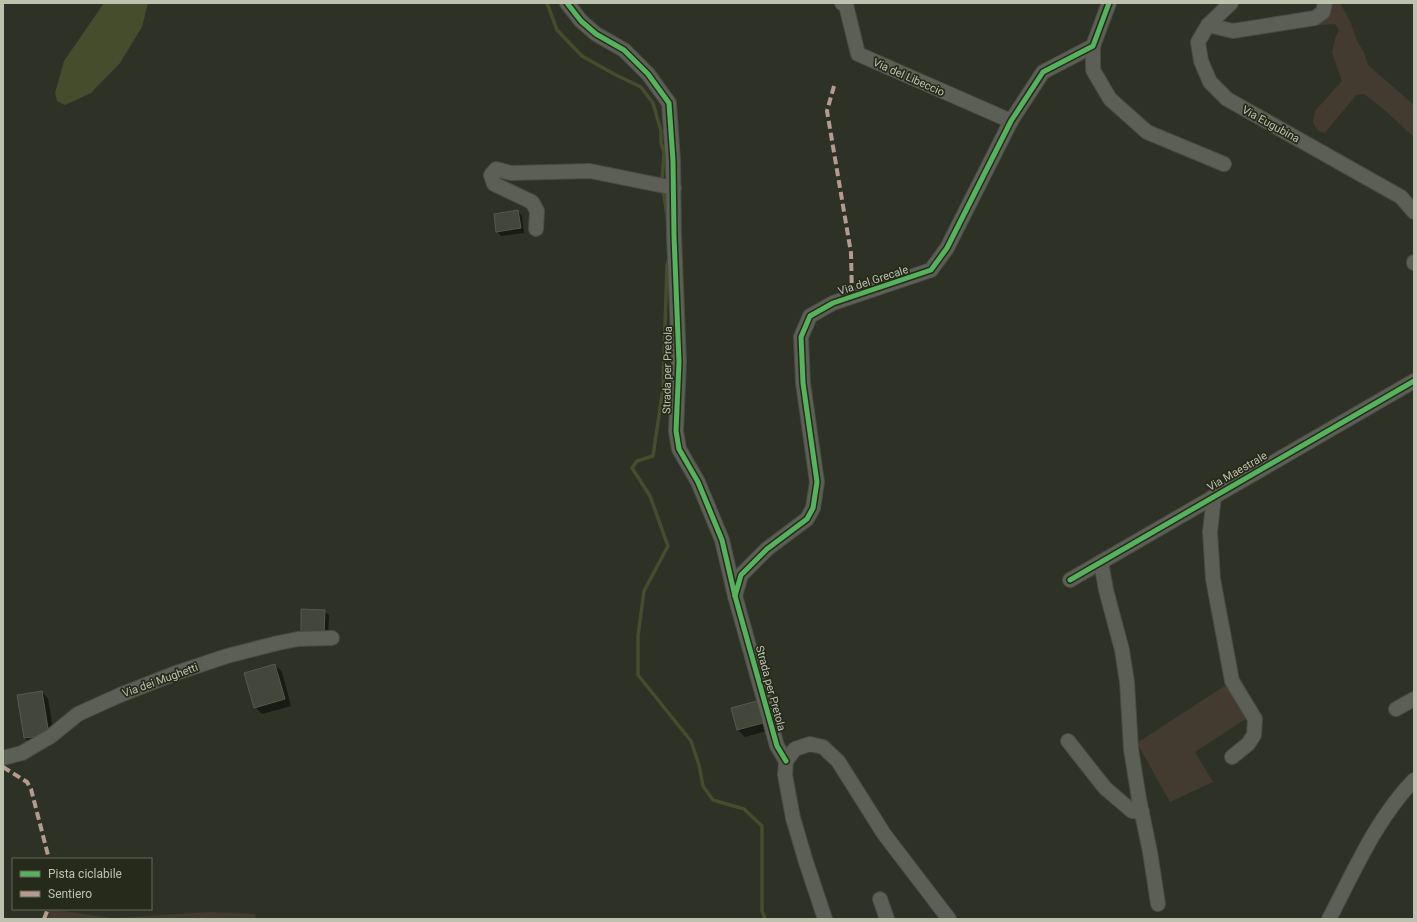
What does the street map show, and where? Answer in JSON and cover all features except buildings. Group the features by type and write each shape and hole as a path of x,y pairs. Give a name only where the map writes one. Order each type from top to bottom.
{"street":[{"name":"Strada per Pretola","path":"567,3 581,20 596,34 624,50 648,74 669,103 674,188 679,362 676,431 679,449 698,482 722,540 735,596 776,746 786,761"},
{"name":"Via del Libeccio","path":"842,3 846,5 858,54 1011,122"},
{"path":"1109,3 1093,46 1093,70 1110,99 1147,132 1224,164"},
{"name":"Via Eugubina","path":"1231,3 1208,25 1198,42 1201,61 1210,82 1227,99 1401,197 1414,212"},
{"path":"1208,25 1233,31 1315,18 1323,12 1325,3"},
{"name":"Via del Grecale","path":"735,596 741,575 767,549 807,519 814,508 817,482 803,383 801,337 810,316 833,303 931,270 947,248 1011,122 1044,72 1093,46"},
{"path":"536,229 537,211 532,202 494,184 491,175 496,169 511,173 590,171 674,188"},
{"name":"Via Maestrale","path":"1070,580 1414,381"},
{"path":"1214,496 1210,532 1213,579 1232,682 1255,719 1254,735 1248,744 1232,757"},
{"path":"1101,562 1106,590 1122,650 1127,682 1131,749 1158,904"},
{"name":"Via dei Mughetti","path":"3,758 22,753 51,736 78,714 120,695 176,673 227,656 278,643 298,639 332,638"},
{"path":"1396,709 1414,699"},
{"path":"1068,741 1105,788 1132,812 1142,812"},
{"path":"825,919 793,818 785,775 786,761 796,749 810,744 823,747 838,761 884,834 949,919"},
{"path":"1329,919 1378,827 1400,795 1414,780"},
{"path":"880,900 887,919"}],"shaded area":[{"path":"104,3 148,3 142,27 120,63 91,93 65,105 57,101 55,93 64,61"},
{"path":"1319,3 1340,3 1350,21 1358,43 1364,52 1368,65 1414,105 1414,137 1381,107 1364,94 1356,95 1325,133 1318,131 1313,123 1315,111 1342,81 1332,53 1335,39 1339,30 1335,24 1319,25 1317,23"},
{"path":"1226,685 1247,718 1195,752 1213,782 1170,802 1137,743"},
{"path":"48,910 55,910 113,918 209,912 255,914 256,919 44,919"}],"waterway":[{"path":"547,3 557,30 582,56 641,87 653,103 661,131 661,143 664,152 662,182"},
{"path":"663,189 668,222"},
{"path":"669,258 667,265 663,388 653,456 637,461 632,468 650,496 668,546 644,591 638,636 638,675 691,741 699,765 703,786 713,800 744,809 762,826 762,911 765,919"}],"marked path":[{"path":"834,86 827,111 851,253 852,297"},
{"path":"3,767 27,782 31,789 49,858"},
{"path":"44,919 48,910"}],"cycle path":[{"path":"567,3 581,21 596,34 624,50 648,74 669,103 673,161 674,236 679,362 676,431 679,449 698,482 722,540 735,596 777,746 786,761"},
{"path":"735,596 741,575 767,549 807,519 813,508 817,482 803,383 801,337 810,316 833,303 931,270 947,248 1011,121 1043,72 1093,46 1109,3"},
{"path":"1070,580 1414,381"}]}
